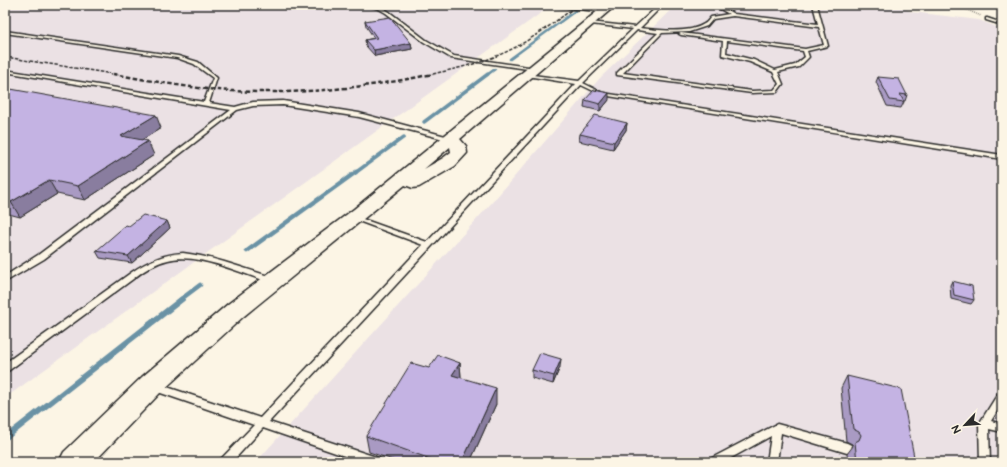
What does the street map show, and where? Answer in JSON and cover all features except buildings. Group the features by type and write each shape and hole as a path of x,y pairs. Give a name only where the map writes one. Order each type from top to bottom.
{"main road":[{"path":"74,462 151,385 236,310 358,216 602,13 624,5"}],"lane":[{"path":"369,5 387,12 425,42 453,57 580,83 602,94 1002,157"},
{"path":"546,5 602,13 635,28 805,50 826,46 814,5"},
{"path":"225,462 580,83 635,28 661,5"},
{"path":"715,5 734,15"},
{"path":"775,70 781,84 774,91 752,92 619,74 661,32 688,30 706,25 712,18 734,15 820,26"},
{"path":"987,19 1002,24"},
{"path":"5,32 178,57 196,63 215,78 206,104"},
{"path":"725,40 724,54 752,60 775,70 797,66 807,57 805,50"},
{"path":"5,71 235,109"},
{"path":"5,279 41,257 235,109 253,104 283,103 359,115 451,139"},
{"path":"358,216 430,244"},
{"path":"5,368 130,277 142,269 166,258 175,256 190,256 274,280"},
{"path":"151,385 376,462"},
{"path":"985,462 984,424 1002,395"},
{"path":"984,424 1002,428"},
{"path":"772,462 777,428"},
{"path":"714,462 777,428 847,448"}],"path":[{"path":"956,5 987,19"}],"shaded area":[{"path":"5,5 552,5 5,398"},
{"path":"676,5 898,5 912,12 979,20 1002,29 1002,462 256,462 488,207 600,78"}],"waterway":[{"path":"510,59 575,11"},
{"path":"487,75 495,69"},
{"path":"424,122 488,74"},
{"path":"355,173 404,137"},
{"path":"247,251 356,172"},
{"path":"180,300 200,285"},
{"path":"5,438 182,299"}],"railway":[{"path":"428,75 459,68 508,51 535,35 578,5"},
{"path":"993,5 1002,8"},
{"path":"5,57 119,75"},
{"path":"113,74 119,75"},
{"path":"428,75 433,74"},
{"path":"119,75 203,88 258,92 308,91 358,87 428,75"}]}
